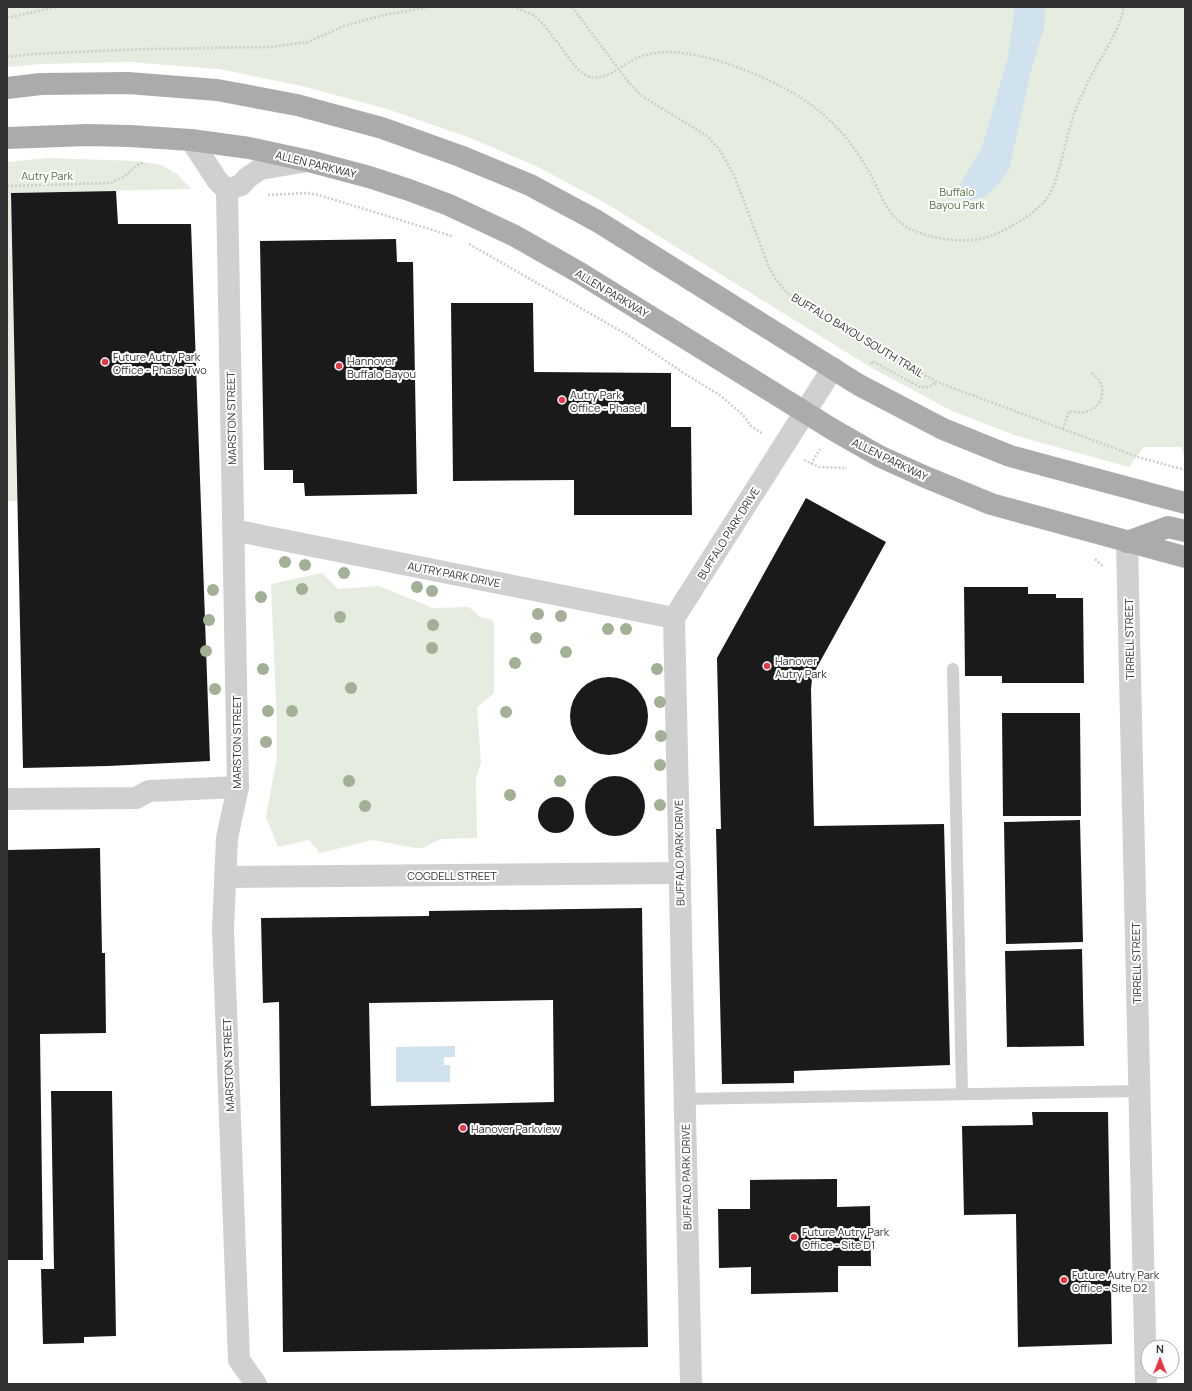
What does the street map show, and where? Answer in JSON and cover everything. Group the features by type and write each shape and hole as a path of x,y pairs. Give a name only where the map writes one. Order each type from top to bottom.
{"main road":[{"path":"7,88 41,84 128,83 216,90 297,105 382,128 460,156 530,185 597,221 859,385 943,430 1010,456 1185,503"},
{"name":"ALLEN PARKWAY","path":"7,138 88,135 138,136 191,140 248,148 309,161 369,177 449,205 514,236 580,273 832,430 879,456 991,504 1185,557"},
{"path":"1127,542 1168,527 1185,531"}],"street":[{"path":"191,140 217,180 227,190 240,185 260,169 309,161"},
{"name":"MARSTON STREET","path":"227,190 238,787 227,838 223,930 239,1360 256,1384"},
{"name":"BUFFALO PARK DRIVE","path":"691,1384 674,618 833,368"},
{"name":"AUTRY PARK DRIVE","path":"233,530 674,618"},
{"name":"TIRRELL STREET","path":"1127,542 1146,1384"},
{"path":"7,798 136,798 149,791 238,787"},
{"name":"COGDELL STREET","path":"225,877 680,873"}],"lane":[{"path":"953,669 962,1094"},
{"path":"685,1099 1139,1091"}],"path":[{"path":"7,18 56,7"},
{"path":"7,57 34,54 145,49 272,47 308,42 344,26 384,15 429,7"},
{"path":"514,7 535,16 554,37 578,70 586,76 598,78 638,57 658,53 680,53 709,58 748,72 785,88 818,110 845,136 861,157 889,210 901,223 932,237 947,239 980,239 989,237 1025,218 1038,208 1050,194 1060,166 1074,114 1084,90 1120,22 1124,7"},
{"name":"BUFFALO BAYOU SOUTH TRAIL","path":"572,7 618,68 642,96 707,136 719,149 734,175 768,265 775,278 786,292 833,323 937,382 1138,456 1185,470"},
{"path":"7,186 111,183 125,176 136,166 151,161"},
{"path":"262,194 304,193 319,195 458,238"},
{"path":"465,241 626,334 682,372 721,396 743,415 751,426 760,432"},
{"path":"872,361 920,387 929,387 937,382"},
{"path":"1063,429 1069,411 1079,413 1085,412 1098,405 1101,400 1101,385 1094,374 1090,372"}],"green space":[{"name":"Buffalo Bayou Park","path":"7,7 1185,7 1185,462 1182,447 1144,447 1129,467 1017,436 952,411 872,368 607,204 538,167 468,137 387,109 302,86 219,69 129,62 40,64 7,67"},
{"name":"Autry Park","path":"48,158 137,161 161,165 177,174 191,189 11,193 17,501 7,501 7,162"},
{"path":"322,573 338,589 379,586 433,608 469,607 480,617 491,619 494,623 494,693 477,707 481,763 476,778 477,838 440,839 423,848 372,840 320,853 309,840 278,847 266,817 277,757 271,584"}],"water":[{"path":"1015,7 1045,7 1044,28 1031,71 1009,170 1000,182 986,196 967,201 957,190 982,147 1008,57"},
{"path":"455,1046 455,1057 444,1057 444,1065 450,1065 450,1082 396,1082 396,1047"}],"building":[{"name":"Future Autry Park Office - Phase Two","path":"116,191 118,224 191,224 210,761 23,768 11,193"},
{"name":"Hannover Buffalo Bayou","path":"396,239 397,262 413,262 417,494 305,496 304,483 293,483 293,470 264,470 260,241"},
{"name":"Autry Park Office - Phase I","path":"451,303 533,303 534,372 671,373 671,427 691,427 692,515 574,515 574,480 453,481"},
{"path":"806,498 886,542 816,669 812,679 814,826 944,824 950,1065 794,1071 794,1083 722,1084 716,829 721,829 717,658"},
{"path":"964,587 1028,587 1028,594 1056,594 1056,598 1083,598 1084,683 1002,683 1002,676 965,676"},
{"path":"609,677 624,680 636,689 645,701 648,716 645,731 636,743 624,752 609,755 594,752 582,743 573,731 570,716 573,701 582,689 594,680"},
{"path":"1002,713 1080,713 1081,816 1003,816"},
{"path":"615,776 632,781 640,789 645,806 640,823 632,831 615,836 598,831 590,823 585,806 590,789 598,781"},
{"path":"560,797 569,802 573,808 573,822 569,828 560,833 552,833 543,828 539,822 538,811 543,802 549,798"},
{"path":"1080,820 1083,942 1006,944 1004,822"},
{"path":"100,848 102,953 105,953 106,1033 40,1034 43,1260 7,1260 7,850"},
{"name":"Hanover Parkview","path":"642,908 648,1347 283,1352 279,1002 263,1003 261,918 429,916 429,911","holes":["553,1000 554,1102 371,1106 369,1003"]},
{"path":"1082,949 1084,1046 1007,1047 1005,951"},
{"path":"51,1091 112,1091 116,1336 84,1337 84,1343 43,1344 41,1269 54,1269"},
{"name":"Future Autry Park Office - Site D2","path":"1032,1112 1108,1112 1112,1344 1018,1347 1016,1214 964,1215 962,1126 1033,1125"},
{"name":"Future Autry Park Office - Site D1","path":"837,1179 837,1207 870,1206 871,1266 838,1266 838,1292 751,1294 751,1267 719,1268 718,1209 750,1209 750,1180"}],"place":[{"name":"Future Autry Park Office - Phase Two","path":"105,362"},
{"name":"Hannover Buffalo Bayou","path":"339,366"},
{"name":"Autry Park Office - Phase I","path":"562,400"},
{"name":"Hanover Autry Park","path":"767,666"},
{"name":"Hanover Parkview","path":"463,1128"},
{"name":"Future Autry Park Office - Site D1","path":"794,1237"},
{"name":"Future Autry Park Office - Site D2","path":"1064,1280"}]}
